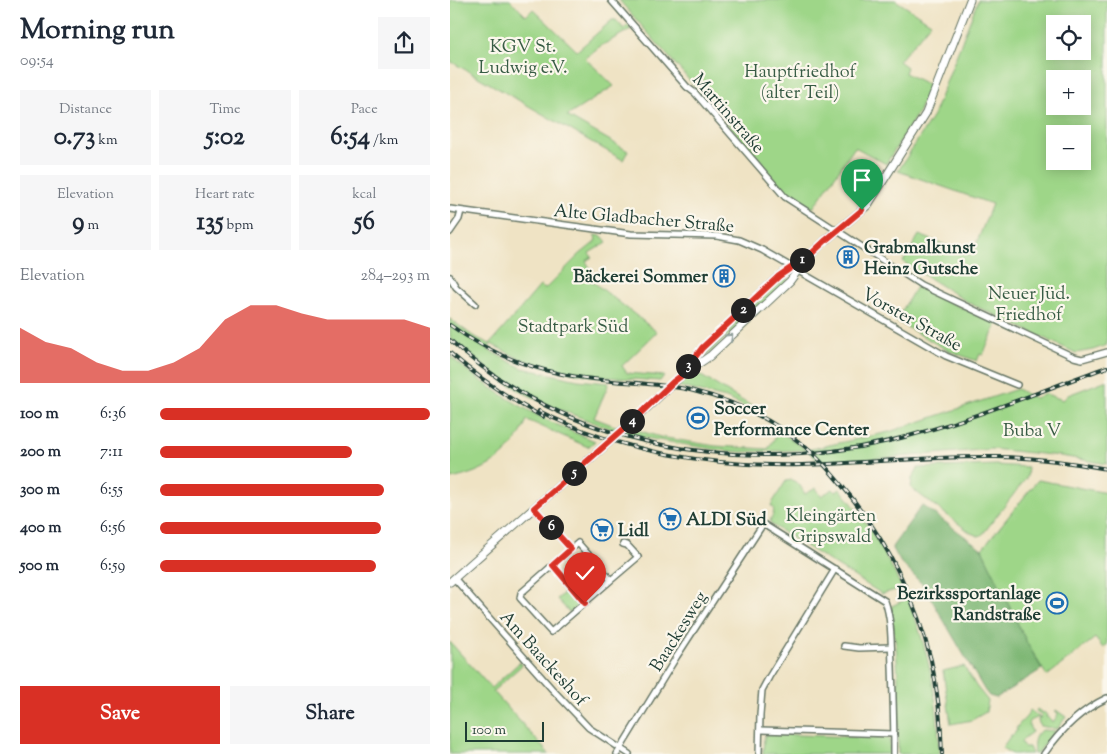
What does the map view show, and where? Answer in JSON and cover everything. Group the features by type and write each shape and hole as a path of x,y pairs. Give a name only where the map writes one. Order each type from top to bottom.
{"street":[{"name":"Martinstraße","path":"611,0 785,197 836,231"},
{"path":"681,376 702,348 779,276 795,269 870,202 924,117 970,0"},
{"name":"Alte Gladbacher Straße","path":"450,209 631,234 732,238 756,247 795,269"},
{"path":"450,232 459,219 461,211"},
{"path":"836,231 936,293 1074,357 1082,359 1107,352"},
{"path":"452,580 681,376 710,356 790,281 795,269"},
{"name":"Vorster Straße","path":"795,269 946,356 1017,385"},
{"path":"450,277 456,287 475,304"},
{"path":"534,508 571,549"},
{"name":"Baackesweg","path":"619,751 681,650 763,524 834,569"},
{"path":"611,580 578,543 521,593 520,598 552,632 638,557 627,545 623,544"},
{"path":"553,565 585,603"},
{"path":"759,754 762,690 834,569 885,601 888,610 894,754"},
{"name":"Am Baackeshof","path":"452,580 567,706 590,728 619,751 630,754"},
{"path":"844,646 859,648 891,647"},
{"path":"1044,754 1056,738 1074,721 1098,702 1107,698"},
{"path":"760,730 894,734"}],"green space":[{"name":"KGV St. Ludwig e.V.","path":"450,0 510,0 526,16 533,9 577,51 612,20 616,20 624,29 628,25 631,29 599,47 585,58 614,86 567,116 628,151 623,160 450,61"},
{"name":"Hauptfriedhof (alter Teil)","path":"619,0 895,0 931,23 899,61 907,67 905,73 929,85 919,111 886,164 855,147 813,208 787,195 733,130"},
{"name":"Neuer Jüd. Friedhof","path":"978,0 1107,0 1107,345 1076,353 969,303 903,262 919,235 972,255 992,204 898,171 933,116"},
{"name":"Stadtpark Süd","path":"594,235 602,236 607,242 589,253 592,257 586,261 592,272 587,275 657,332 622,366 627,373 664,376 660,381 590,376 542,366 516,357 491,344 488,350 522,368 578,380 609,383 594,418 615,426 660,437 715,446 768,449 779,431 807,450 741,452 718,450 634,436 611,429 553,407 522,392 497,377 450,338 450,319 473,336 490,344 540,286 545,289 579,255 594,243 596,239"},
{"path":"790,272 792,273 786,282 708,355 700,360 698,359 700,354 781,278"},
{"path":"917,285 949,302 997,323 983,355 980,354 977,361 949,351 896,321"},
{"path":"450,356 466,370 519,405 595,441 588,447 527,420 521,433 498,460 480,470 451,479"},
{"path":"696,373 763,413 761,414 726,398 677,386"},
{"name":"Buba V","path":"1107,380 1107,464 1061,456 992,449 885,458 818,461 807,450 889,432 1017,389 1035,398 1046,394 1063,400 1068,395"},
{"path":"996,465 1028,467 1027,477 982,535 978,536 971,533 911,488 912,479 918,468"},
{"name":"Kleingärten Gripswald","path":"792,480 799,484 805,494 816,488 821,496 833,489 836,492 840,489 874,536 902,588 882,594 772,525 770,522 774,510 771,505 786,481"},
{"name":"Bezirkssportanlage Randstraße","path":"1038,480 1107,493 1107,645 1103,648 1095,638 1047,676 1027,643 982,549"},
{"path":"922,505 982,549 1027,643 1042,669 996,698 989,696 985,691 923,585 901,563 892,547"},
{"path":"569,589 580,603 570,613 557,599"},
{"path":"908,598 931,673 937,713 939,754 898,754 898,676 896,645 890,607"},
{"path":"450,642 491,688 520,662 522,665 493,691 549,754 450,754"},
{"path":"964,666 988,701 986,712 972,720 951,724 943,671"},
{"path":"1037,709 1044,712 1047,715 1046,717 1053,722 1058,715 1056,710 1066,717 1057,729 1040,726 1038,720 1042,717 1036,711"},
{"path":"1030,710 1039,717 1030,721 1029,725 1032,732 1021,742 1024,747 1029,747 1032,754 1012,754 1002,748"},
{"path":"1043,730 1055,731 1037,754 1034,754 1035,737"},
{"path":"768,734 886,738 890,742 890,754 763,754 764,738"}],"railway":[{"path":"450,325 483,346 536,367 593,379 654,384 690,390 721,399 765,419 809,450 834,476 869,522 883,543 906,588 924,635 936,683 942,754"},
{"path":"450,340 496,376 546,406 600,428 657,444 715,453 774,455 832,451 889,441 972,417 1107,367"},
{"path":"450,353 495,388 543,417"},
{"path":"539,411 601,437 634,447 701,460 768,465 802,465 995,457 1051,460 1107,469"}],"place":[{"name":"Grabmalkunst Heinz Gutsche","path":"848,257"},
{"name":"Bäckerei Sommer","path":"724,276"},
{"name":"Soccer Performance Center","path":"698,418"},
{"name":"ALDI Süd","path":"670,519"},
{"name":"Lidl","path":"602,530"},
{"name":"Bezirkssportanlage Randstraße","path":"1057,603"}],"route":[{"path":"585,603 553,565 571,549 534,508 681,376 702,348 779,276 810,255 862,210"}]}
